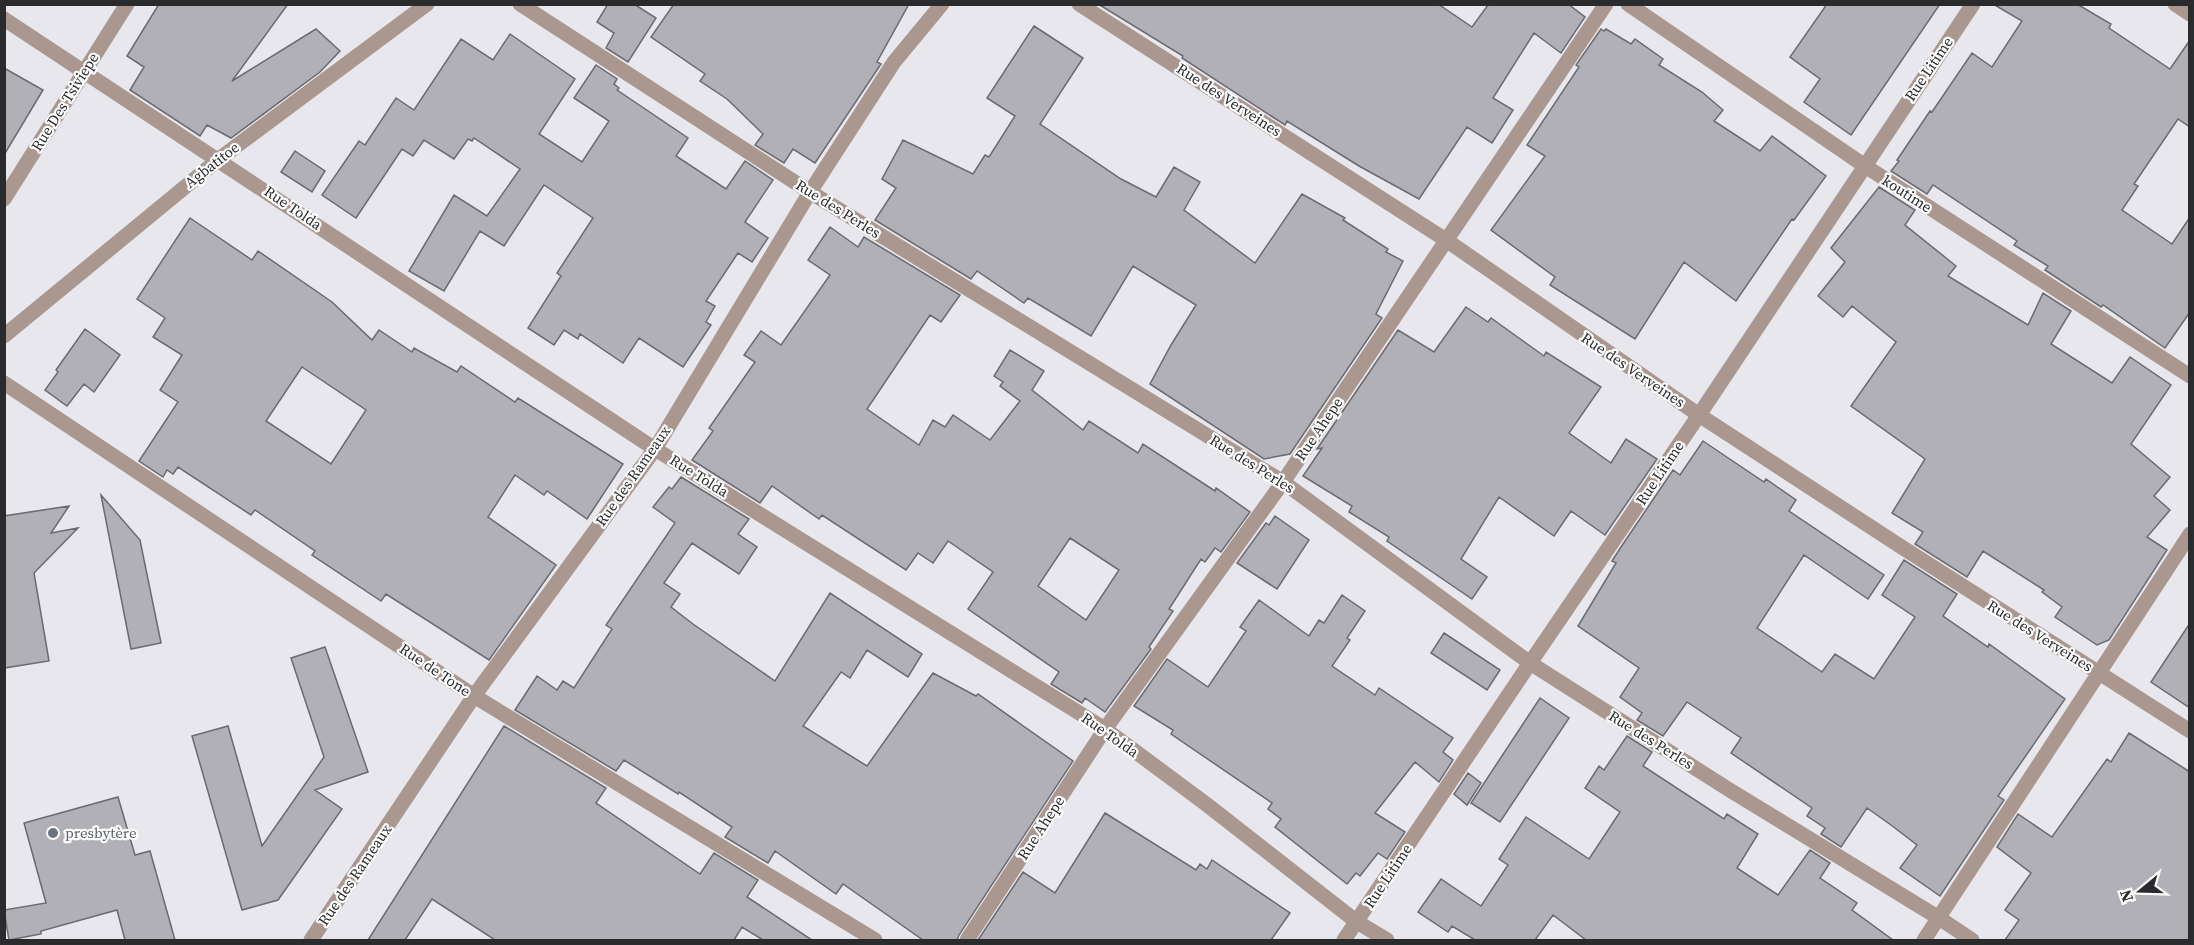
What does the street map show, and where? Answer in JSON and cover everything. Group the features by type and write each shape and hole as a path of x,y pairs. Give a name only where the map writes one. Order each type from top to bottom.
{"street":[{"name":"Rue Des Tsiviepe","path":"4,199 127,4"},
{"name":"Agbatitoe","path":"4,336 219,159 427,4"},
{"name":"Rue des Perles","path":"520,4 810,192 1283,482 1530,663 1972,940"},
{"name":"Rue des Rameaux","path":"311,940 474,696 655,449 810,192 894,62 942,4"},
{"name":"Rue des Verveines","path":"1079,4 1446,240 1700,415 2190,730"},
{"name":"Rue Ahepe","path":"967,940 1105,729 1283,482 1606,4"},
{"name":"koutime","path":"1628,4 1865,166 2190,376"},
{"name":"Rue Litime","path":"1344,940 1700,415 1972,4"},
{"path":"2175,4 2190,14"},
{"name":"Rue Tolda","path":"4,19 655,449 1105,729 1206,804 1357,922 1387,940"},
{"name":"Rue de Tone","path":"4,383 474,696 875,940"},
{"path":"1924,940 2190,534"}],"building":[{"path":"159,4 288,4 232,81 316,29 340,51 320,72 231,138 207,125 200,136 130,90 144,67 127,56"},
{"path":"608,4 634,4 656,18 628,62 606,48 614,33 597,22"},
{"path":"674,4 909,4 877,62 881,64 815,163 793,149 784,163 755,145 763,134 727,99 700,81 705,74 651,37"},
{"path":"1098,4 1438,4 1472,27 1488,5 1568,4 1585,17 1561,53 1534,33 1493,98 1513,110 1492,143 1467,127 1419,199 1359,166 1287,121 1285,125 1182,58 1183,56"},
{"path":"1827,4 1940,4 1851,135 1804,102 1820,79 1790,57"},
{"path":"1993,4 2077,4 2111,24 2109,28 2170,69 2190,40 2190,127 2178,119 2134,184 2138,186 2122,210 2172,244 2190,217 2190,312 2165,348 2103,305 2101,307 2045,270 2048,266 2014,245 2017,241 1933,185 1927,194 1891,171 1930,111 1932,112 1972,53 1992,67 2022,21"},
{"path":"1034,26 1083,58 1040,124 1121,179 1156,197 1174,167 1200,182 1184,210 1255,263 1302,194 1345,218 1343,220 1388,249 1386,252 1403,261 1376,314 1382,318 1290,454 1264,459 1150,384 1196,305 1133,266 1091,336 1028,298 1024,303 977,271 971,279 875,220 896,188 882,179 903,140 973,174 985,155 989,157 1015,116 987,98"},
{"path":"1601,29 1604,31 1606,29 1631,44 1635,39 1663,59 1659,65 1702,92 1723,110 1714,121 1760,151 1772,136 1826,176 1794,220 1792,219 1736,301 1684,262 1635,339 1550,285 1555,277 1491,230 1545,156 1527,145 1579,67 1576,65"},
{"path":"510,34 575,79 539,134 582,162 609,121 574,98 596,65 617,79 614,84 619,88 617,90 688,138 676,156 726,189 745,161 773,180 745,222 768,238 752,262 738,253 706,301 715,306 706,322 711,325 683,367 639,338 623,363 580,334 578,339 564,330 554,345 528,328 561,276 557,273 593,218 544,185 504,246 480,231 444,291 409,271 454,195 487,216 520,169 474,138 472,141 468,139 454,159 424,140 413,156 402,149 356,218 322,195 359,141 365,145 396,98 414,110 461,39 493,60"},
{"path":"4,68 43,90 4,155"},
{"path":"295,151 325,171 312,192 281,172"},
{"path":"1879,187 1915,210 1905,225 1956,266 1948,276 2028,325 2043,293 2071,311 2051,344 2112,383 2130,357 2171,385 2131,444 2170,477 2154,496 2170,510 2147,537 2167,550 2109,640 2097,645 2055,617 2062,607 2042,592 2044,590 1983,551 1967,577 1915,544 1923,532 1892,513 1925,459 1851,406 1896,342 1852,306 1843,317 1818,296 1845,262 1831,248"},
{"path":"190,218 252,260 258,251 332,302 372,340 379,330 412,352 414,348 457,372 461,366 515,402 518,398 623,464 587,519 547,491 544,495 515,475 488,517 556,565 489,660 386,594 381,601 312,555 315,551 255,510 251,515 178,467 173,474 167,470 163,477 139,461 178,402 160,390 182,355 153,337 165,318 137,299","holes":["302,367 366,410 331,464 266,421"]},
{"path":"830,227 858,247 864,237 960,295 941,322 930,315 867,409 919,445 933,420 945,427 953,415 990,440 1020,401 1000,386 1003,382 994,376 1010,350 1044,371 1032,390 1083,430 1089,421 1138,453 1143,444 1215,491 1216,488 1250,512 1221,552 1215,548 1205,562 1201,559 1169,609 1173,611 1149,647 1151,649 1105,712 1085,698 1082,703 1051,684 1059,672 968,609 993,572 948,541 933,563 918,553 906,570 822,515 819,519 772,486 760,503 692,460 713,431 709,428 755,362 744,355 761,331 781,345 830,275 808,260","holes":["1070,538 1119,570 1086,620 1038,586"]},
{"path":"1466,307 1488,322 1491,318 1544,356 1546,352 1601,387 1569,433 1611,463 1626,439 1657,459 1605,535 1571,511 1554,536 1499,497 1461,559 1487,577 1472,599 1387,541 1389,537 1349,512 1352,506 1303,476 1322,448 1317,449 1398,330 1434,352"},
{"path":"85,329 120,355 94,392 84,384 67,406 45,390"},
{"path":"1703,441 1764,482 1766,479 1796,500 1789,511 1884,575 1868,599 1804,555 1757,628 1822,672 1835,654 1874,679 1915,617 1882,595 1904,560 1957,594 1943,616 1988,647 1989,644 2065,699 1998,796 2004,800 1940,896 1900,868 1917,845 1891,825 1867,808 1841,847 1821,834 1825,828 1807,816 1812,808 1731,753 1741,738 1687,702 1663,736 1637,720 1642,713 1620,697 1639,668 1578,626 1616,563 1612,561 1673,470 1680,475"},
{"path":"681,477 749,519 738,534 757,547 739,574 692,543 664,583 680,594 671,607 693,624 775,681 830,593 922,654 908,677 867,650 850,678 841,672 803,726 867,766 933,673 976,696 978,694 1073,761 957,940 923,940 843,884 836,894 775,851 768,863 725,837 732,827 679,792 678,794 624,760 616,771 515,710 537,676 557,690 563,681 574,688 612,629 606,625 675,523 653,507 669,487 672,489"},
{"path":"101,495 140,540 161,643 131,649"},
{"path":"69,506 51,533 78,528 34,573 49,661 4,668 4,516"},
{"path":"1275,516 1309,540 1277,589 1237,563 1266,523 1269,525"},
{"path":"1342,595 1365,611 1347,638 1350,640 1332,666 1375,695 1379,688 1453,738 1443,752 1453,760 1439,782 1415,762 1375,813 1405,832 1387,859 1378,853 1360,876 1356,873 1347,884 1275,827 1281,819 1268,809 1272,803 1171,734 1173,730 1134,706 1167,659 1208,687 1246,631 1240,627 1259,600 1309,636 1319,620 1324,623"},
{"path":"2190,623 2190,708 2151,682"},
{"path":"1444,633 1500,670 1487,690 1431,653"},
{"path":"325,647 368,772 315,790 342,809 278,900 242,910 192,736 228,726 262,846 324,757 291,658"},
{"path":"1540,698 1569,718 1500,822 1471,803"},
{"path":"504,726 606,788 596,803 700,874 714,853 758,880 747,897 812,940 763,940 742,927 734,940 495,940 432,899 405,940 368,940"},
{"path":"2129,733 2190,772 2190,940 2005,940 2019,920 2005,910 2031,873 1997,847 2018,814 2052,837 2107,759 2111,762"},
{"path":"1627,736 1652,752 1643,766 1724,819 1727,814 1758,834 1737,868 1778,895 1810,850 1830,863 1820,878 1857,903 1852,910 1893,940 1586,940 1553,915 1535,940 1475,940 1452,926 1448,932 1418,912 1441,879 1481,906 1508,865 1499,859 1526,817 1589,859 1620,812 1585,788 1599,766 1604,770"},
{"path":"1468,773 1481,783 1467,805 1454,794"},
{"path":"118,797 135,855 150,851 175,940 125,940 117,910 41,931 41,934 9,940 4,910 46,903 24,823"},
{"path":"1105,813 1196,870 1200,864 1207,869 1212,860 1290,913 1271,940 978,940 1023,872 1055,893"}],"place":[{"name":"presbytère","path":"53,833"}]}
